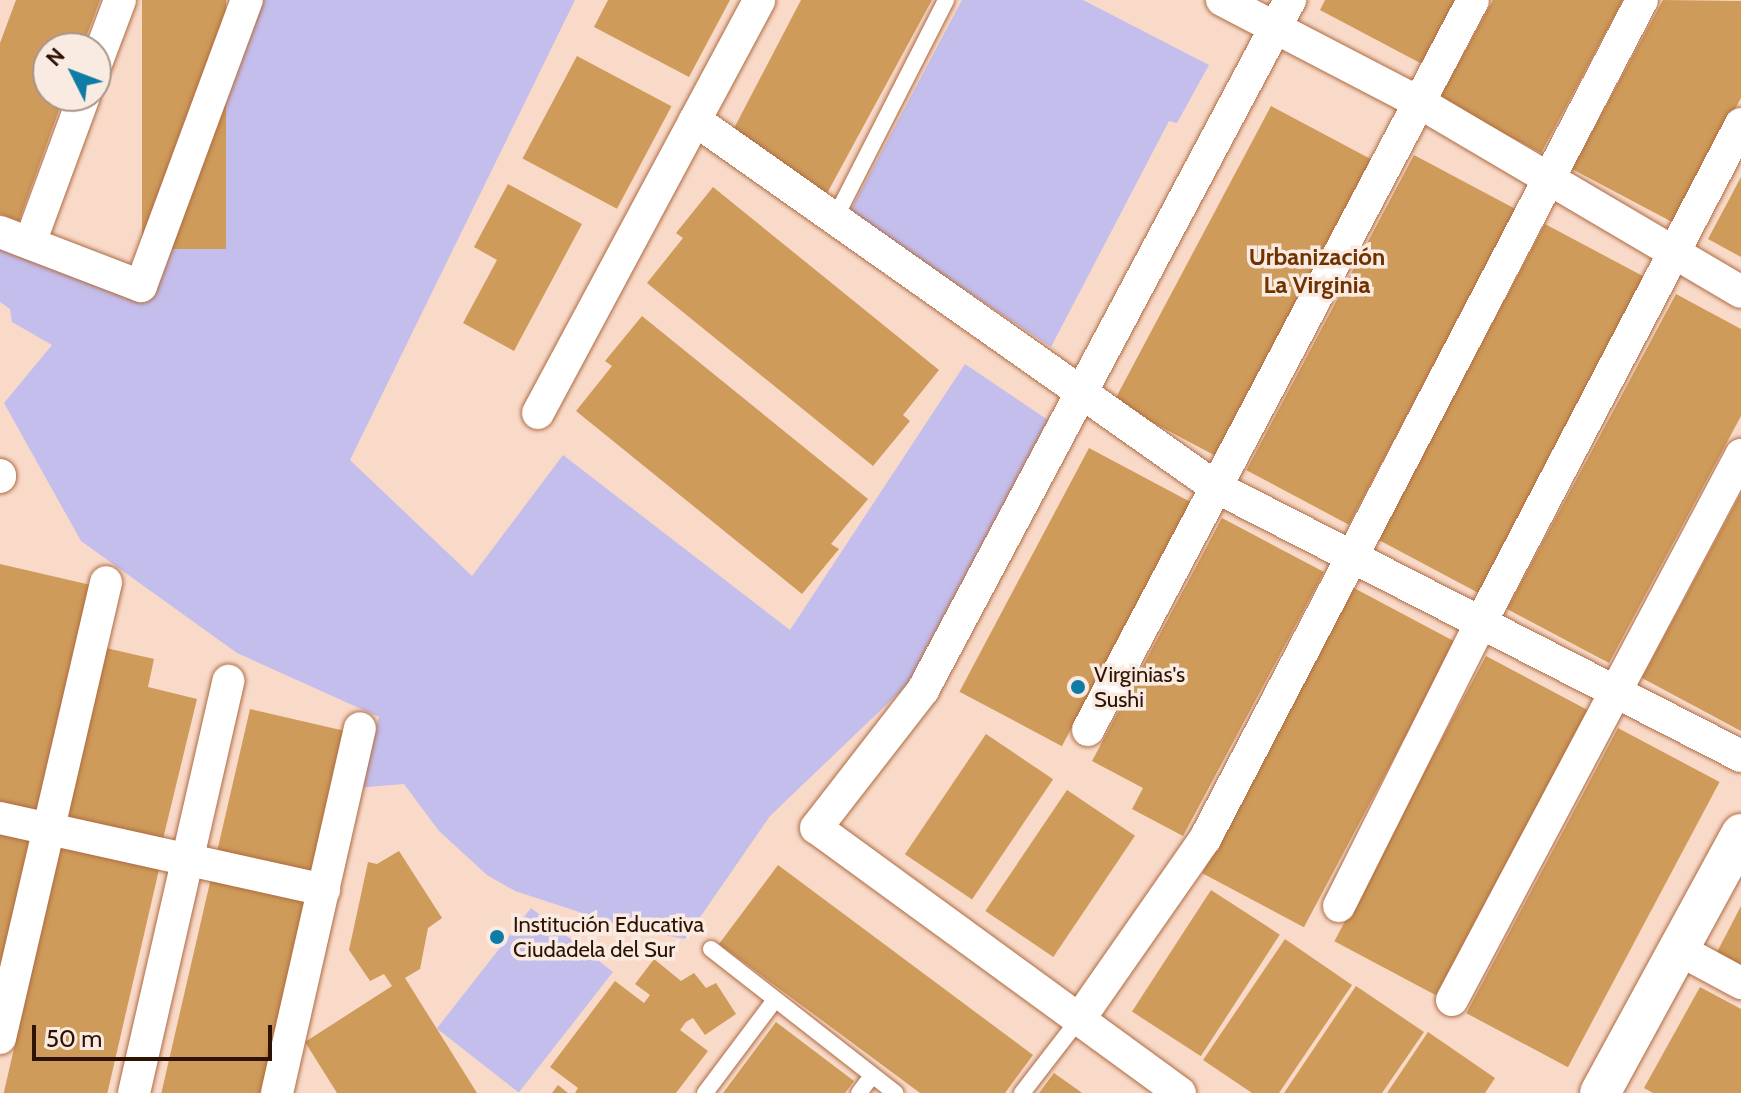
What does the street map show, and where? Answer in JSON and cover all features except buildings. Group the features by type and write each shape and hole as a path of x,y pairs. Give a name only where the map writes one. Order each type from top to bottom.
{"street":[{"path":"108,32 120,0"},
{"path":"76,112 15,238 141,286 247,0"},
{"path":"538,413 759,0"},
{"path":"1222,0 1284,14 1546,181 1741,292"},
{"path":"1088,730 1214,486 1422,104 1473,0"},
{"path":"1080,1018 1205,839 1348,558 1642,0"},
{"path":"1180,1093 816,828 923,690 1284,14"},
{"path":"695,120 1214,486 1348,558 1741,756"},
{"path":"1339,906 1480,624 1741,124"},
{"path":"1452,1000 1741,455"},
{"path":"0,1038 106,582"},
{"path":"134,1093 228,681"},
{"path":"277,1093 360,728"},
{"path":"0,818 324,890"},
{"path":"1610,1090 1678,949 1741,834"},
{"path":"1678,949 1741,983"}],"lane":[{"path":"834,220 946,0"},
{"path":"711,949 895,1093"},
{"path":"705,1093 774,1001"},
{"path":"1022,1093 1080,1018"},
{"path":"859,1093 872,1076"}],"shaded area":[{"path":"259,0 575,0 350,460 472,576 563,455 790,630 965,364 1048,420 908,684 770,816 685,939 628,928 515,891 487,875 439,831 404,784 355,788 379,717 237,653 81,541 4,403 52,345 12,322 10,309 0,302 0,245 145,302"},
{"path":"962,0 1083,0 1209,65 1177,123 1169,121 1051,347 849,213"},
{"path":"531,908 613,972 519,1093 437,1029"}],"place":[{"name":"Virginias's Sushi","path":"1078,687"},
{"name":"Institución Educativa Ciudadela del Sur","path":"497,937"}],"district":[{"name":"Urbanización La Virginia","path":"1317,271"}]}
